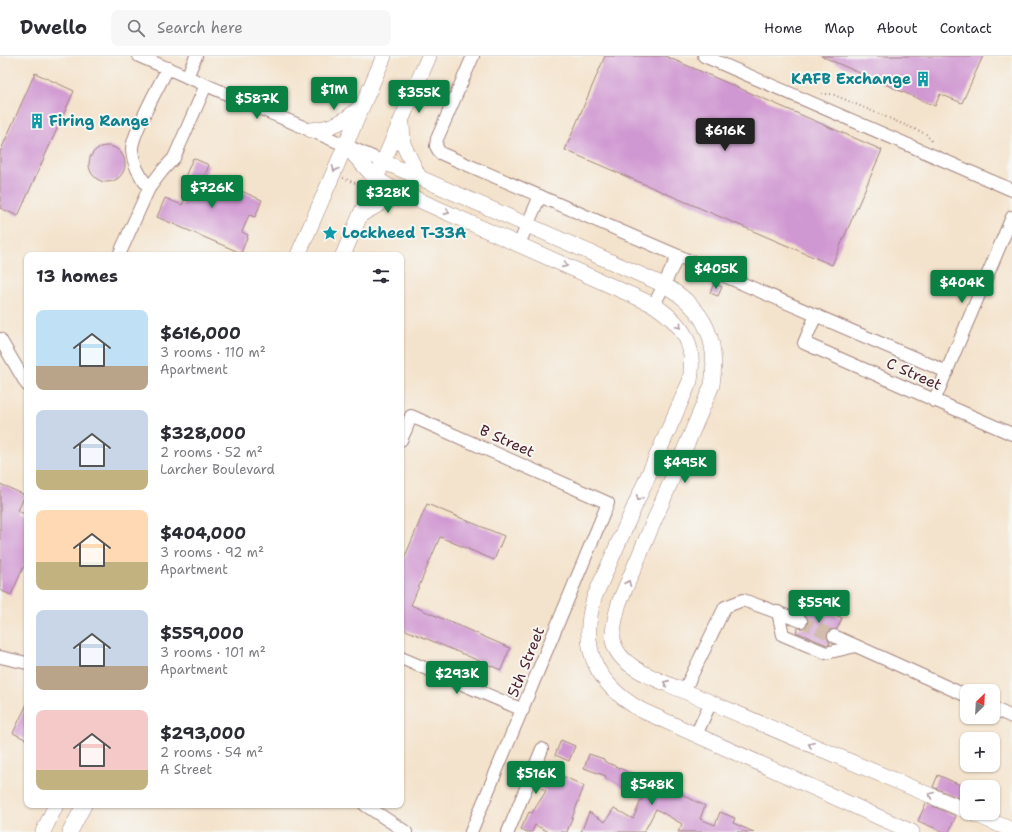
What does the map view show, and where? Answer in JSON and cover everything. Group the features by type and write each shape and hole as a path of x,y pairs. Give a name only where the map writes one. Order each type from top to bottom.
{"main road":[{"path":"299,252 384,56"},
{"path":"344,252 429,56"},
{"path":"311,130 337,124 352,115 363,104"},
{"path":"402,118 403,144 419,177"},
{"path":"345,145 376,179 654,305 678,324 685,334 691,353 692,366 690,381 594,598 590,612 588,636 590,650 595,665 602,678 614,691 641,710 912,832"},
{"path":"384,162 664,285 679,293 695,307 704,321 714,351 715,367 707,399 619,603 615,617 613,641 618,652 627,663 639,671 960,808"},
{"path":"360,216 385,201 411,196"},
{"path":"43,832 55,808"},
{"path":"70,832 82,808"},
{"path":"988,820 1012,830"}],"street":[{"path":"139,56 384,162"},
{"path":"187,77 196,56"},
{"path":"473,56 437,139 438,150 444,155 947,372"},
{"path":"704,56 1012,190"},
{"path":"149,188 139,176 132,148 145,114 168,68"},
{"path":"120,252 149,188 174,158 206,85"},
{"path":"519,244 540,196"},
{"path":"934,400 1012,217"},
{"path":"654,305 678,256"},
{"name":"C Street","path":"816,315 804,343 1012,434"},
{"path":"0,339 24,380"},
{"name":"B Street","path":"404,430 411,416 608,504"},
{"name":"5th Street","path":"471,832 608,504"},
{"path":"684,690 725,606 743,600 801,621"},
{"path":"778,612 783,635 826,653 856,646"},
{"path":"834,636 960,693"},
{"path":"0,657 24,662"},
{"path":"404,659 523,710"},
{"path":"696,735 711,702"},
{"path":"1000,711 1012,717"},
{"path":"508,832 542,749"},
{"path":"370,808 406,832"}],"path":[{"path":"819,94 832,94 926,134 935,144"},
{"path":"342,178 363,187"}],"building":[{"path":"605,56 665,56 882,150 832,265 565,150"},
{"name":"KAFB Exchange","path":"821,56 983,56 962,103 940,94 935,106"},
{"name":"Firing Range","path":"35,73 74,91 18,216 0,208 0,152"},
{"path":"107,146 117,149 122,154 125,164 122,174 117,179 107,182 97,179 92,174 89,164 92,154 97,149"},
{"path":"193,158 209,165 205,175 262,200 255,217 249,215 242,232 248,235 241,252 157,217 165,198 182,205 189,189 181,186"},
{"path":"714,283 722,287 718,296 710,293"},
{"path":"0,484 24,495 18,511 24,514 24,566 11,595 0,590"},
{"path":"427,504 504,536 494,560 440,537 411,605 510,648 501,670 404,629 404,559"},
{"path":"809,603 842,618 837,629 830,630 827,633 830,644 827,645 796,632 798,628 803,628 808,624 808,619 804,614"},
{"path":"24,710 24,738 13,733"},
{"path":"561,740 575,746 569,761 555,755"},
{"path":"589,754 604,759 604,761 641,780 655,786 657,782 705,806 700,819 715,825 720,812 735,818 733,823 754,832 678,832 682,824 656,809 644,832 581,832 589,812 605,822 614,808 633,819 642,798 605,778 606,776 584,768"},
{"path":"548,769 584,786 567,832 549,832 535,825 532,832 527,832 521,829 529,812 532,813 546,791 540,787"},
{"path":"938,775 960,785 960,799 933,787"},
{"path":"926,803 956,816 949,832 944,832 918,821"}],"tunnel":[{"path":"801,621 834,636"}],"place":[{"name":"KAFB Exchange","path":"923,79"},
{"name":"Firing Range","path":"37,121"},
{"name":"Lockheed T-33A","path":"330,233"}]}
